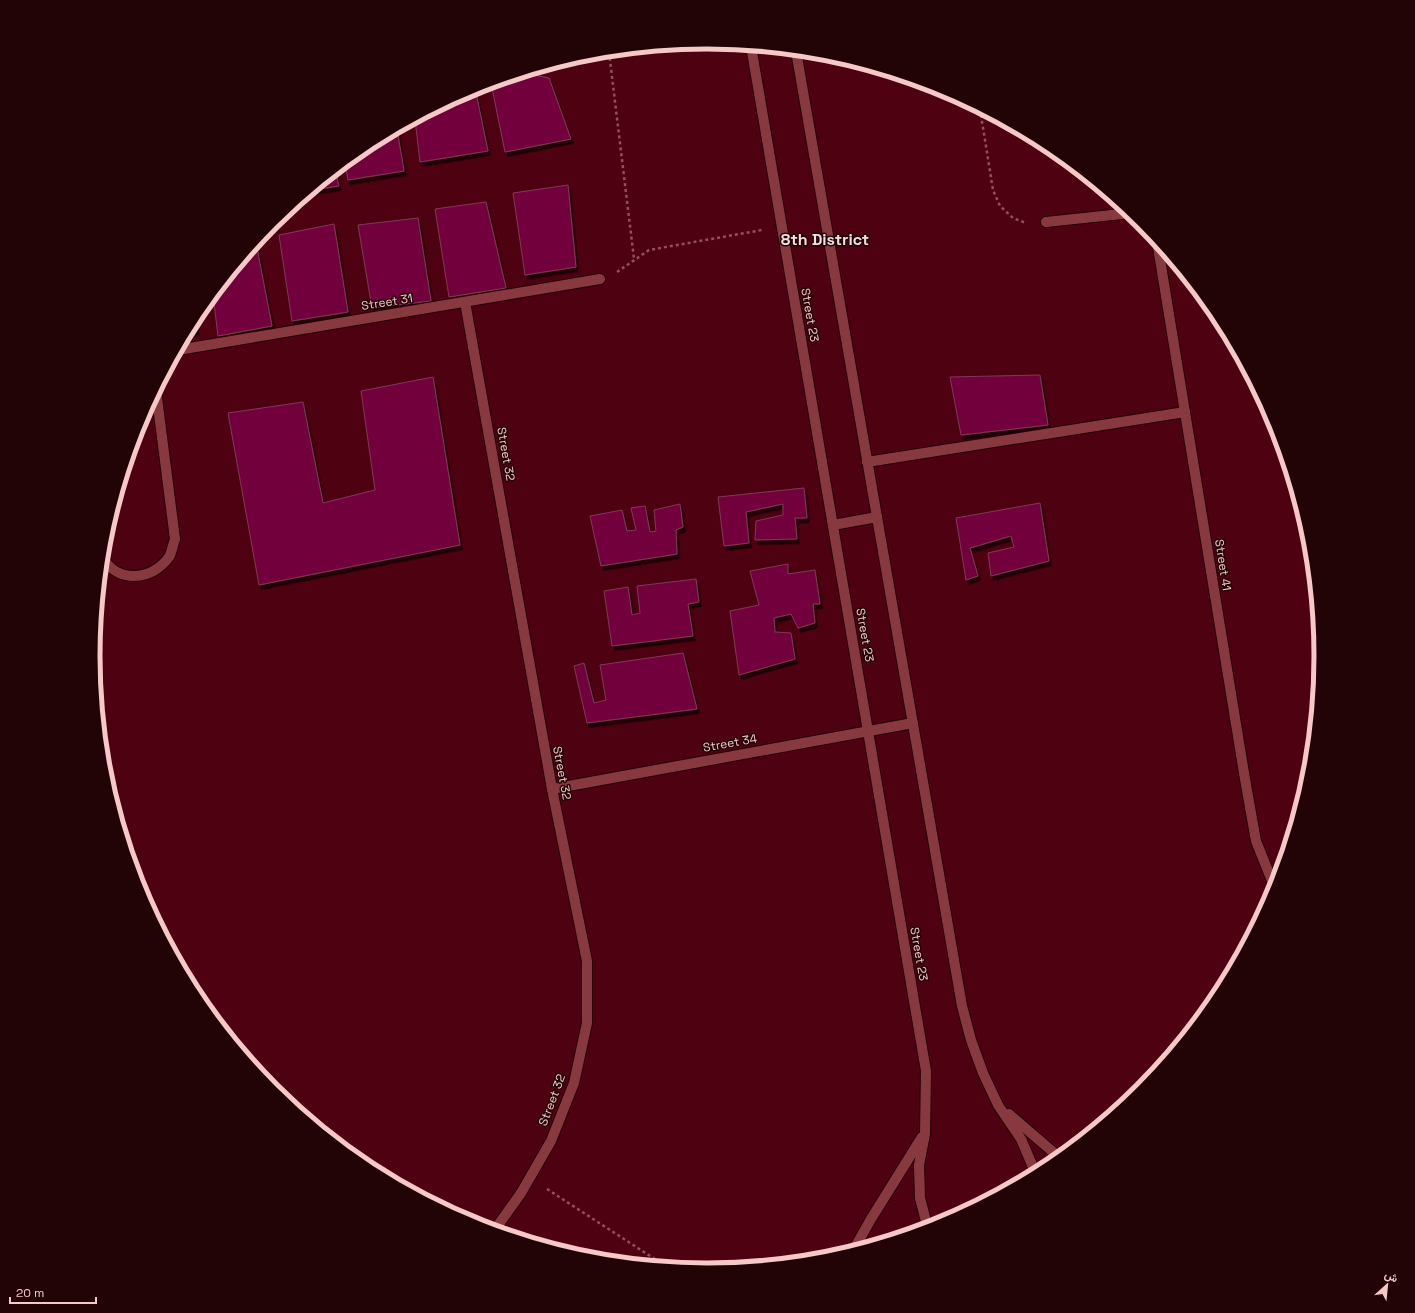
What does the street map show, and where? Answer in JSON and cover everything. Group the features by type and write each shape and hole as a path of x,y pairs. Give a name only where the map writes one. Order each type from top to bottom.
{"street":[{"name":"Street 23","path":"752,50 926,1071 925,1134 919,1165 920,1198 926,1223"},
{"path":"797,56 962,1006 971,1040 983,1073 998,1104 1022,1139 1034,1169"},
{"path":"1046,222 1123,214"},
{"name":"Street 41","path":"1158,250 1256,841 1272,881"},
{"name":"Street 31","path":"183,349 600,279"},
{"name":"Street 32","path":"465,302 552,789 587,961 587,1022 574,1083 551,1141 521,1194 497,1226"},
{"path":"107,565 122,574 140,576 158,569 170,556 175,538 157,400"},
{"path":"868,462 1185,412"},
{"path":"833,525 877,517"},
{"name":"Street 34","path":"552,789 913,723"},
{"path":"998,1104 1056,1154"},
{"path":"856,1245 874,1213 925,1134"}],"path":[{"path":"610,57 634,259"},
{"path":"981,115 993,190 1000,206 1013,218 1029,224 1046,222"},
{"path":"600,279 620,271 634,259 649,250 782,227"},
{"path":"530,1178 660,1262"}],"building":[{"path":"533,75 549,78 571,139 505,152 492,89"},
{"path":"476,94 488,151 420,162 416,124"},
{"path":"398,134 404,171 348,180 346,169 370,151"},
{"path":"336,176 339,186 321,189"},
{"path":"568,185 576,267 525,275 513,193"},
{"path":"486,202 506,288 449,297 435,209"},
{"path":"418,218 431,301 372,308 358,225"},
{"path":"334,224 348,312 292,321 279,235"},
{"path":"257,249 272,326 218,336 214,303"},
{"path":"1040,375 1048,425 961,435 950,377"},
{"path":"433,377 460,545 259,585 228,413 303,402 323,503 375,490 361,391"},
{"path":"804,488 807,518 795,518 797,539 755,540 756,521 783,515 783,504 746,512 749,543 724,546 718,497"},
{"path":"1040,503 1049,561 991,576 988,553 1014,547 1011,536 970,548 978,576 966,580 956,518"},
{"path":"680,504 683,527 676,530 677,554 601,566 590,516 622,510 627,531 636,530 631,508 645,506 650,532 656,531 654,510"},
{"path":"788,564 788,574 815,570 820,604 813,604 815,623 798,628 791,614 774,618 775,632 791,633 795,659 739,675 730,611 759,605 750,571"},
{"path":"696,579 699,602 688,604 693,636 612,646 604,591 628,587 632,615 640,613 637,586"},
{"path":"683,653 697,709 587,723 574,666 584,663 594,703 606,700 600,665"}],"district":[{"name":"8th District","path":"825,239"}]}
